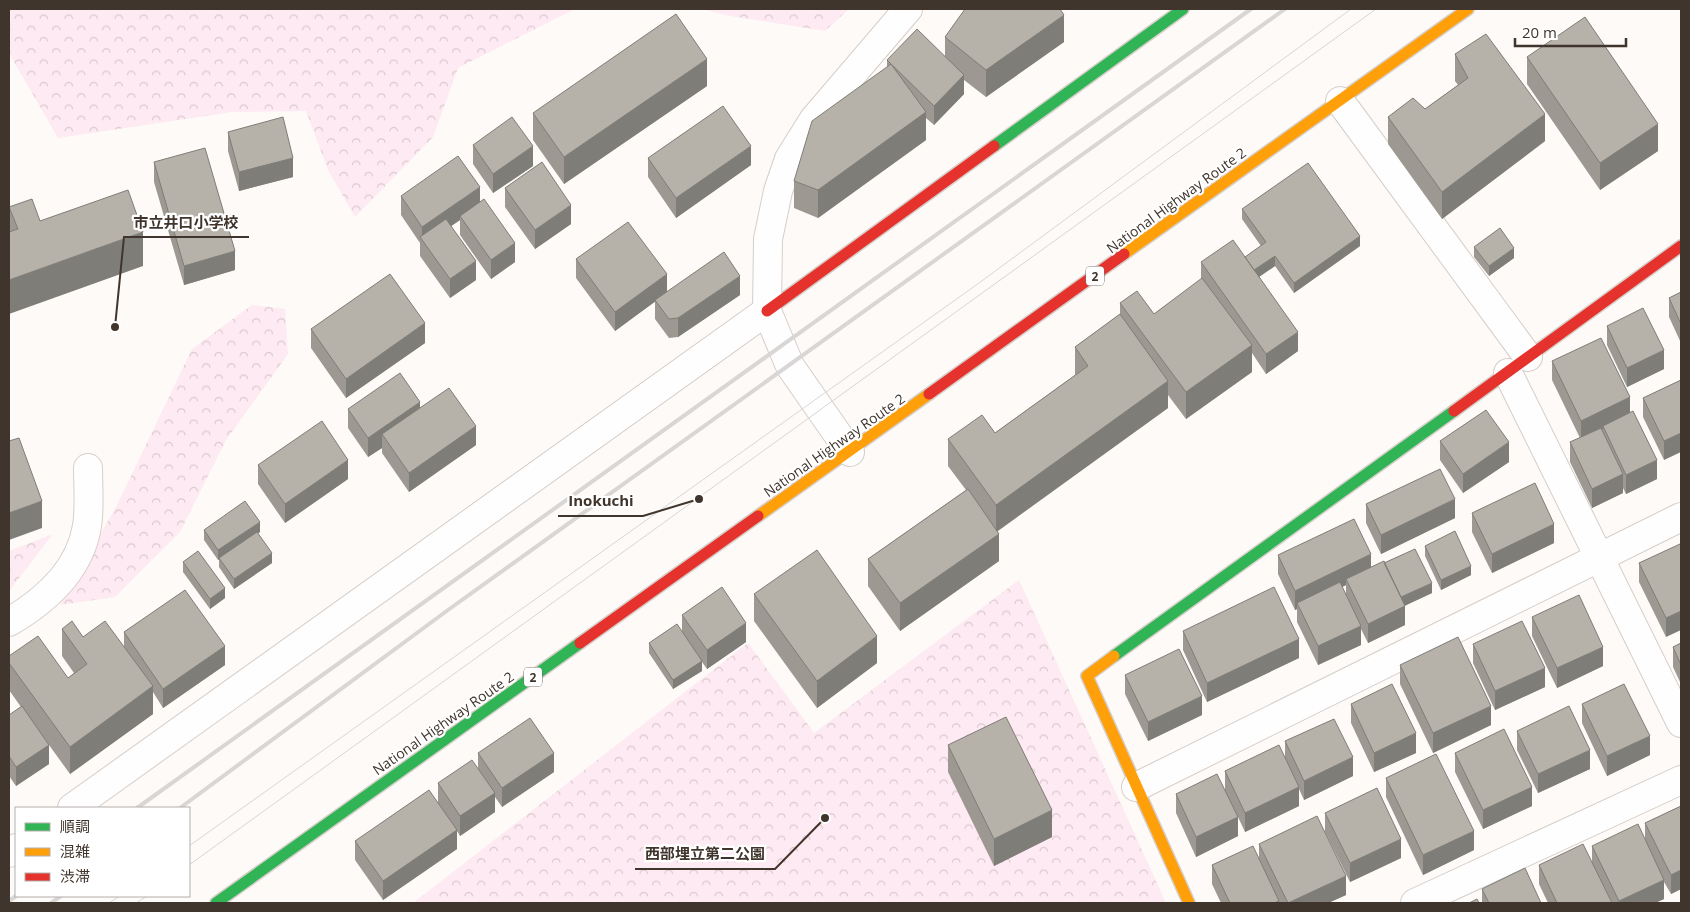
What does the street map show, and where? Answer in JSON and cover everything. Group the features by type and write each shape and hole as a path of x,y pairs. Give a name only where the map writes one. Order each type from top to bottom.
{"main road":[{"path":"767,311 1183,9"},
{"name":"National Highway Route 2","path":"216,903 1468,9"},
{"path":"1189,903 1087,676 1681,246"}],"street":[{"path":"850,452 790,366 767,311 768,239 778,191 789,159 814,119 908,9"},
{"path":"1340,101 1518,365 1599,557 1681,723"},
{"path":"73,807 767,311"},
{"path":"9,622 57,587 75,561 87,526 88,468"},
{"path":"1136,787 1681,517"},
{"path":"1414,903 1681,780"}],"green space":[{"path":"9,9 575,9 458,68 433,137 355,217 328,170 306,111 232,112 58,138 9,53"},
{"path":"703,9 849,9 825,31 730,16"},
{"path":"252,305 285,309 288,354 226,440 180,532 115,597 60,605 117,505 192,349"},
{"path":"52,535 9,591 9,551"},
{"path":"1019,580 1166,903 413,903 748,643 814,733"}],"building":[{"path":"965,9 1060,9 1064,15 986,70 945,37"},
{"path":"676,14 707,59 564,157 533,113"},
{"path":"1585,17 1658,124 1600,163 1527,57"},
{"path":"917,29 964,75 934,106 887,60"},
{"path":"1486,34 1545,114 1442,192 1388,117 1413,98 1425,109 1468,78 1455,54"},
{"path":"891,64 926,112 818,190 794,181 812,121"},
{"path":"723,106 751,146 676,198 648,158"},
{"path":"283,117 293,158 239,172 228,132"},
{"path":"512,117 533,146 493,174 473,145"},
{"path":"205,148 235,251 184,266 154,162"},
{"path":"458,156 480,187 422,227 401,196"},
{"path":"542,162 571,205 535,230 505,188"},
{"path":"1308,163 1360,236 1294,283 1275,256 1254,270 1245,257 1266,242 1242,209"},
{"path":"128,190 143,232 9,280 9,232 18,229 9,207 32,199 40,221"},
{"path":"484,199 515,243 491,260 460,216"},
{"path":"446,219 476,261 450,279 420,237"},
{"path":"628,222 667,274 615,312 576,259"},
{"path":"1500,228 1514,248 1489,266 1474,247"},
{"path":"1233,240 1298,332 1266,354 1201,262"},
{"path":"724,252 740,276 678,318 669,319 655,300"},
{"path":"390,274 425,323 346,379 311,329"},
{"path":"1202,278 1252,345 1186,392 1120,303 1137,291 1154,314"},
{"path":"1681,292 1681,324 1669,298"},
{"path":"1643,308 1664,350 1627,368 1607,326"},
{"path":"1120,314 1168,381 996,505 948,439 982,415 995,433 1088,366 1075,347"},
{"path":"1601,338 1630,397 1581,421 1552,361"},
{"path":"400,373 420,402 368,438 348,409"},
{"path":"1681,380 1681,433 1664,441 1643,398"},
{"path":"449,388 476,426 409,473 382,434"},
{"path":"1486,410 1509,442 1463,474 1440,441"},
{"path":"1633,411 1657,460 1626,475 1603,426"},
{"path":"322,421 348,460 285,504 258,465"},
{"path":"1601,428 1623,474 1592,489 1570,442"},
{"path":"19,438 42,501 9,513 9,441"},
{"path":"1440,469 1455,499 1381,535 1366,504"},
{"path":"1535,483 1554,524 1492,554 1472,513"},
{"path":"968,489 999,534 900,603 868,559"},
{"path":"245,501 260,522 218,550 204,530"},
{"path":"1354,519 1371,554 1295,591 1278,555"},
{"path":"1455,531 1471,566 1441,580 1425,546"},
{"path":"257,532 272,553 234,579 219,558"},
{"path":"1680,544 1681,611 1666,618 1639,563"},
{"path":"1415,549 1432,583 1401,597 1384,563"},
{"path":"817,550 877,636 817,681 754,594"},
{"path":"198,551 225,588 210,599 183,562"},
{"path":"1384,561 1405,606 1368,624 1346,579"},
{"path":"1340,582 1361,626 1318,646 1297,603"},
{"path":"722,587 746,623 707,650 682,615"},
{"path":"1274,587 1299,639 1207,683 1183,631"},
{"path":"185,590 225,646 163,689 124,632"},
{"path":"1579,595 1603,647 1557,668 1532,617"},
{"path":"72,621 83,637 105,621 153,686 70,747 9,663 9,656 38,636 68,678 87,664 62,629"},
{"path":"1522,621 1545,668 1495,691 1473,644"},
{"path":"677,624 702,661 673,680 649,643"},
{"path":"1458,637 1491,706 1433,733 1400,665"},
{"path":"1681,643 1681,665 1673,647"},
{"path":"1179,649 1202,696 1148,722 1125,675"},
{"path":"1392,684 1416,733 1374,753 1351,704"},
{"path":"1624,684 1650,736 1607,756 1582,704"},
{"path":"22,706 49,745 16,767 9,756 9,715"},
{"path":"1569,706 1590,750 1538,774 1517,731"},
{"path":"1006,717 1052,810 994,839 948,745"},
{"path":"530,718 554,753 502,788 478,753"},
{"path":"1334,719 1353,757 1304,781 1285,741"},
{"path":"1504,729 1532,787 1483,810 1455,753"},
{"path":"1279,745 1299,787 1245,813 1225,771"},
{"path":"1436,754 1474,831 1423,855 1386,778"},
{"path":"472,760 495,793 460,816 438,783"},
{"path":"1217,774 1238,817 1196,837 1176,794"},
{"path":"1377,788 1401,839 1350,863 1325,813"},
{"path":"429,790 457,830 383,881 355,841"},
{"path":"1681,806 1681,870 1671,875 1645,823"},
{"path":"1317,816 1346,876 1288,903 1259,844"},
{"path":"1638,824 1664,880 1619,901 1592,846"},
{"path":"1583,844 1612,903 1557,903 1539,865"},
{"path":"1253,846 1279,901 1274,903 1230,903 1212,865"},
{"path":"1525,868 1541,903 1489,903 1482,889"},
{"path":"1477,899 1479,903 1469,903"}],"tram line":[{"path":"190,845 979,283 1351,9"},
{"path":"190,864 1376,9"},
{"path":"109,903 118,897"},
{"path":"136,903 145,897"}],"railway":[{"path":"138,807 1251,9"},
{"path":"181,807 448,610 1285,9"},
{"path":"9,901 15,897"},
{"path":"51,903 60,897"}],"traffic: fast":[{"path":"994,146 1183,9"},
{"path":"1114,656 1454,411"},
{"path":"216,903 580,643"}],"traffic: slow":[{"path":"1124,254 1468,9"},
{"path":"758,516 929,394"},
{"path":"1114,656 1087,676 1189,903"}],"traffic: jam":[{"path":"767,311 994,146"},
{"path":"1454,411 1681,246"},
{"path":"929,394 1124,254"},
{"path":"580,643 758,516"}],"place":[{"name":"市立井口小学校","path":"115,327"},
{"name":"Inokuchi","path":"699,499"},
{"name":"西部埋立第二公園","path":"825,818"}]}
